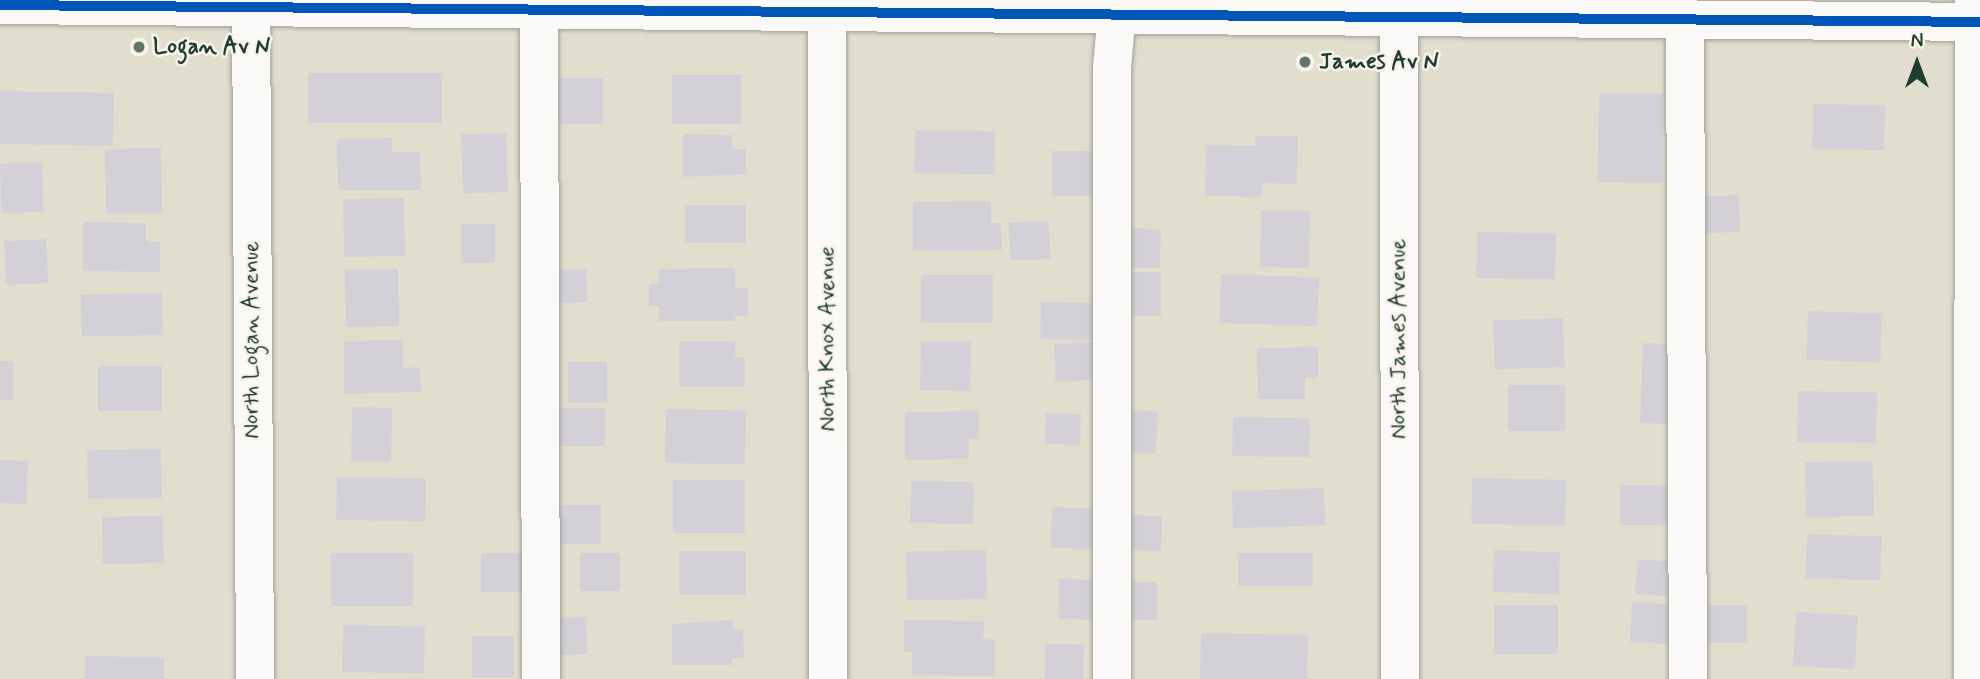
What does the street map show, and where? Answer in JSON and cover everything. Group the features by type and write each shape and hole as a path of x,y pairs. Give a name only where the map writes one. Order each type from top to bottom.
{"street":[{"name":"North Logan Avenue","path":"251,3 255,679"},
{"path":"0,5 500,5 539,10 608,5 1634,10 1685,20 1976,15 1973,679"},
{"path":"1112,679 1112,68 1117,6"},
{"name":"North Knox Avenue","path":"827,7 828,679"},
{"name":"North James Avenue","path":"1399,8 1400,679"},
{"path":"539,10 541,679"},
{"path":"1685,20 1688,679"}],"building":[{"path":"308,73 442,73 442,123 308,123"},
{"path":"672,75 741,75 741,124 672,124"},
{"path":"559,78 603,78 603,124 559,124"},
{"path":"0,91 114,93 113,146 0,144"},
{"path":"1599,93 1663,94 1661,183 1597,182"},
{"path":"1813,104 1885,105 1884,150 1812,149"},
{"path":"915,130 995,131 994,174 914,173"},
{"path":"506,133 508,192 463,194 461,135"},
{"path":"683,134 732,135 732,149 746,149 746,174 683,177"},
{"path":"1255,136 1298,136 1297,184 1262,183 1261,197 1205,196 1206,145 1255,146"},
{"path":"392,138 392,152 420,152 421,190 338,190 337,139"},
{"path":"161,148 162,213 106,214 105,149"},
{"path":"1052,151 1099,151 1099,196 1052,196"},
{"path":"42,162 44,212 2,213 0,163"},
{"path":"1739,195 1740,232 1698,233 1697,196"},
{"path":"404,198 405,256 344,257 343,199"},
{"path":"991,201 991,223 1001,223 1002,250 913,251 913,202"},
{"path":"685,205 746,205 746,243 685,243"},
{"path":"1261,210 1310,211 1309,268 1260,267"},
{"path":"1049,221 1050,259 1010,260 1009,222"},
{"path":"83,222 146,223 146,242 160,242 160,272 83,271"},
{"path":"461,224 495,224 495,263 461,263"},
{"path":"1123,228 1161,229 1160,268 1122,267"},
{"path":"1477,232 1556,233 1555,279 1476,278"},
{"path":"46,239 48,283 6,285 4,241"},
{"path":"735,268 735,288 748,288 748,316 735,316 735,321 659,321 659,306 649,306 649,284 659,284 659,269"},
{"path":"398,269 399,326 346,327 345,270"},
{"path":"586,269 587,302 557,303 556,270"},
{"path":"1121,272 1161,272 1161,316 1121,316"},
{"path":"1221,274 1319,277 1317,326 1219,323"},
{"path":"921,275 993,275 993,323 921,323"},
{"path":"162,293 163,335 82,336 81,294"},
{"path":"1041,302 1096,303 1095,340 1040,339"},
{"path":"1808,311 1882,314 1880,363 1806,360"},
{"path":"1563,318 1565,367 1495,369 1493,320"},
{"path":"403,340 403,368 420,367 421,392 344,394 344,341"},
{"path":"679,341 735,341 735,357 745,357 745,387 679,387"},
{"path":"921,341 971,342 970,391 920,390"},
{"path":"1095,342 1096,380 1055,381 1054,343"},
{"path":"1643,343 1673,344 1670,424 1640,423"},
{"path":"1318,347 1318,378 1305,378 1305,399 1258,399 1257,348"},
{"path":"0,361 13,361 13,400 0,400"},
{"path":"568,362 607,362 607,403 568,403"},
{"path":"98,366 162,366 162,411 98,411"},
{"path":"1508,385 1565,385 1565,431 1508,431"},
{"path":"1798,391 1877,392 1876,443 1797,442"},
{"path":"352,407 392,408 391,462 351,461"},
{"path":"555,408 605,408 605,446 555,446"},
{"path":"666,409 746,410 745,464 665,463"},
{"path":"1123,410 1158,412 1156,454 1121,452"},
{"path":"979,411 979,439 969,439 969,459 905,460 905,412"},
{"path":"1046,413 1081,414 1080,445 1045,444"},
{"path":"1233,417 1310,418 1309,457 1232,456"},
{"path":"161,449 162,498 88,499 87,450"},
{"path":"0,460 28,461 26,504 0,503"},
{"path":"1873,461 1874,516 1806,517 1805,462"},
{"path":"337,477 426,479 425,522 336,520"},
{"path":"1472,478 1566,480 1565,526 1471,524"},
{"path":"673,480 745,480 745,533 673,533"},
{"path":"911,481 974,482 973,524 910,523"},
{"path":"1620,485 1671,485 1671,525 1620,525"},
{"path":"1324,488 1325,525 1233,528 1232,491"},
{"path":"554,505 601,505 601,544 554,544"},
{"path":"1052,507 1099,509 1098,550 1051,548"},
{"path":"1122,515 1162,516 1161,551 1121,550"},
{"path":"163,516 164,563 103,564 102,517"},
{"path":"1807,534 1882,537 1880,581 1805,578"},
{"path":"986,550 987,599 907,600 906,551"},
{"path":"1494,550 1560,552 1558,594 1493,592"},
{"path":"679,551 746,551 746,595 679,595"},
{"path":"331,553 413,553 413,606 331,606"},
{"path":"481,553 522,553 522,592 481,592"},
{"path":"580,553 620,553 620,591 580,591"},
{"path":"1238,553 1313,553 1313,586 1238,586"},
{"path":"1638,559 1671,562 1668,597 1635,594"},
{"path":"1059,579 1100,580 1099,620 1058,619"},
{"path":"1123,582 1157,582 1157,620 1123,620"},
{"path":"1632,602 1674,604 1672,644 1630,642"},
{"path":"1494,605 1558,605 1558,654 1494,654"},
{"path":"1703,605 1747,605 1747,643 1703,643"},
{"path":"1796,612 1858,615 1855,669 1793,666"},
{"path":"586,617 587,654 554,655 553,618"},
{"path":"733,620 733,629 743,629 744,658 732,658 732,665 672,665 672,624"},
{"path":"904,620 984,621 983,639 995,640 995,676 912,675 912,652 904,652"},
{"path":"343,625 425,626 424,673 342,672"},
{"path":"1201,633 1308,635 1307,679 1200,679"},
{"path":"472,636 514,636 514,677 472,677"},
{"path":"1045,644 1084,645 1083,679 1044,679"},
{"path":"85,656 164,657 164,679 85,679"}],"cycle path":[{"path":"0,5 1980,22"}],"place":[{"name":"Logan Av N","path":"139,47"},
{"name":"James Av N","path":"1305,62"}]}
